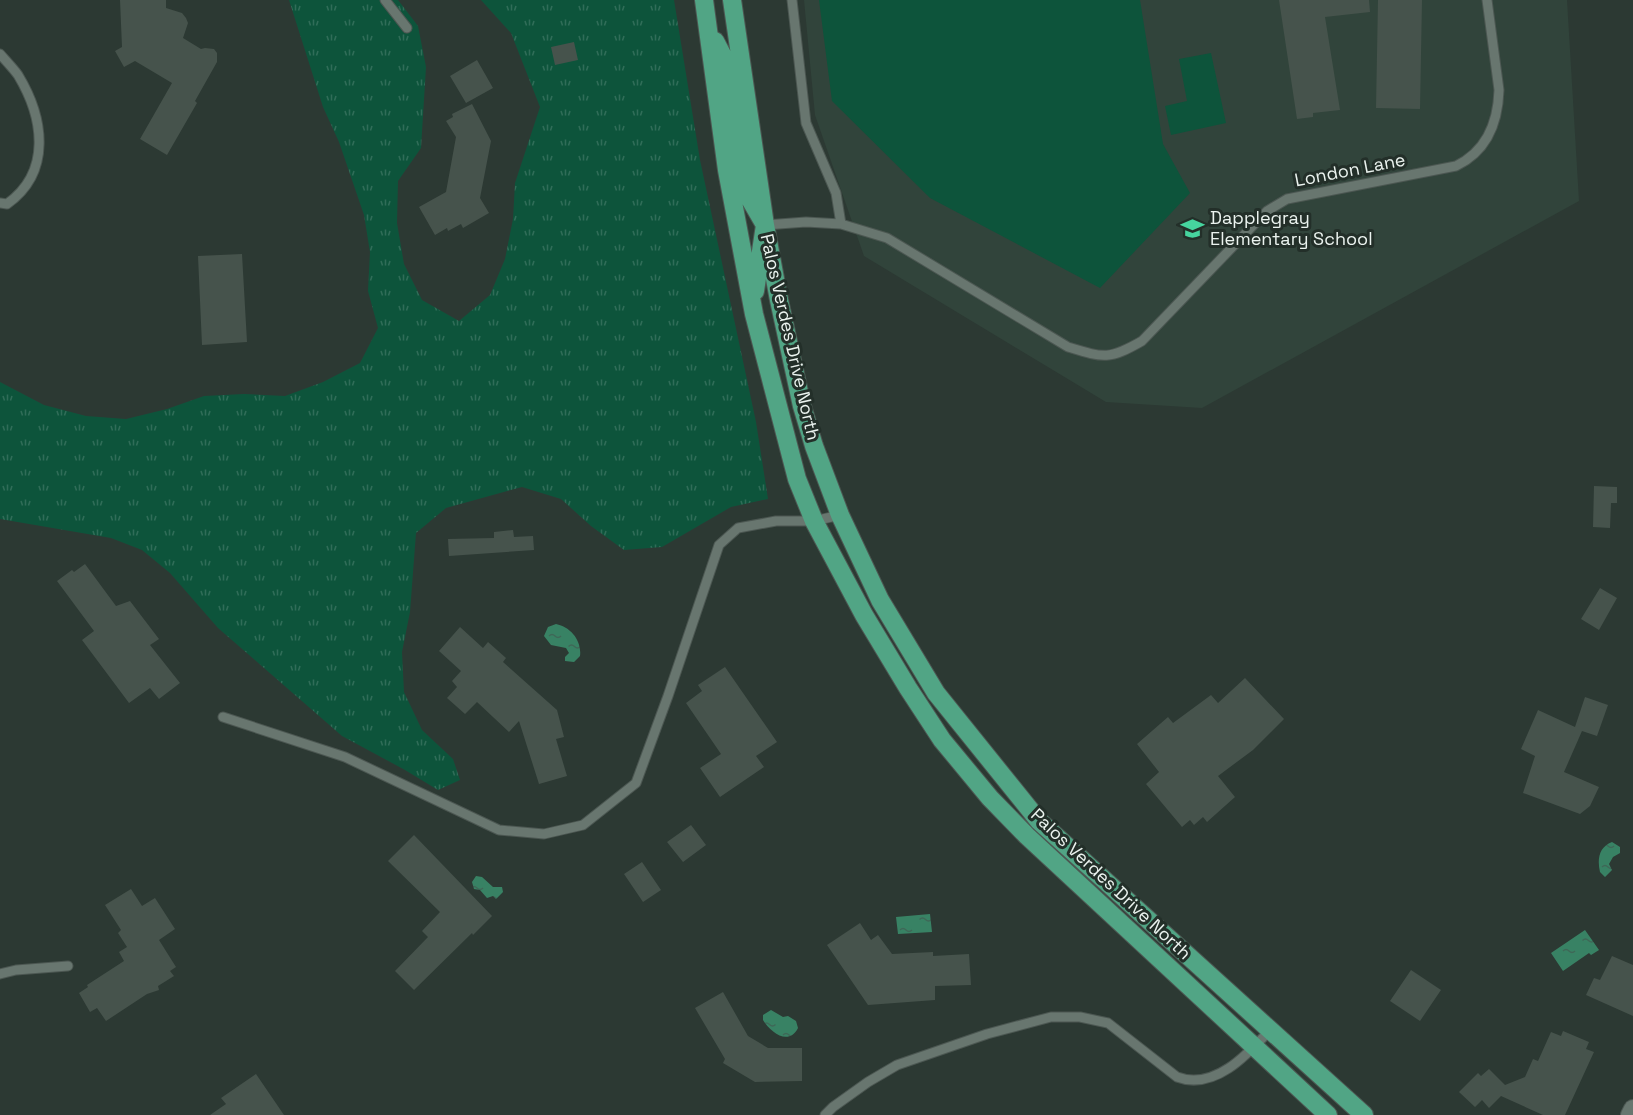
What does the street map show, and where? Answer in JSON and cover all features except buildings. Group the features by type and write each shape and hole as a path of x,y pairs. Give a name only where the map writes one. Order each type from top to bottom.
{"main road":[{"name":"Palos Verdes Drive North","path":"704,0 727,170 754,314 797,479 814,521 864,615 942,740 990,798 1027,836 1328,1115"},
{"name":"Palos Verdes Drive North","path":"732,0 765,225 778,300 802,406 814,446 840,515 880,600 936,693 1039,821 1364,1115"},
{"path":"708,28 728,66 747,194 765,225 756,276 754,314"}],"street":[{"path":"1630,1115 1633,1109"}],"lane":[{"path":"385,0 407,28"},
{"path":"792,0 806,123 836,193 841,224"},
{"name":"London Lane","path":"765,225 806,222 841,224 887,238 1068,347 1099,357 1119,354 1142,341 1267,212 1287,199 1456,166 1471,159 1483,147 1499,105 1499,90 1486,0"},
{"path":"0,54 17,75 36,114 40,149 30,180 19,195 6,204 0,202"},
{"path":"223,717 345,757 499,830 544,834 584,825 636,783 719,545 738,528 776,521 814,521 840,515"},
{"path":"0,974 16,970 68,966"},
{"path":"825,1115 868,1082 897,1065 987,1034 1051,1017 1080,1017 1108,1023 1177,1077 1186,1080 1218,1076 1255,1047 1270,1030"}],"shaded area":[{"name":"Dapplegray Elementary School","path":"804,0 1567,0 1579,201 1202,408 1106,402 864,256 815,115"}],"green space":[{"path":"289,0 398,0 418,26 426,67 421,148 398,181 397,223 404,264 422,300 459,321 490,295 505,259 513,219 515,183 540,107 511,33 481,0 674,0 700,160 756,422 768,499 731,507 662,547 624,550 591,526 561,499 522,487 446,508 416,533 410,612 402,652 404,692 422,730 453,759 460,780 438,790 342,736 218,628 170,573 142,550 111,538 0,519 0,382 44,405 86,416 126,419 167,409 204,396 244,394 285,396 323,382 360,363 378,328 368,291 370,252 364,215 339,142 323,107"},
{"path":"819,0 1140,0 1163,144 1190,193 1100,288 930,198 832,101"},
{"path":"1211,53 1226,123 1171,135 1165,106 1187,101 1179,59"}],"water":[{"path":"556,624 571,631 577,640 580,656 574,662 565,661 569,653 566,648 551,645 544,636 548,627"},
{"path":"1612,842 1620,847 1620,853 1613,857 1609,864 1612,870 1605,877 1600,872 1599,858 1604,847"},
{"path":"476,876 482,877 493,887 502,887 503,892 496,899 493,896 487,898 480,890 474,889 472,882"},
{"path":"930,914 932,932 898,934 896,917"},
{"path":"1585,930 1599,950 1591,955 1589,953 1563,971 1551,953"},
{"path":"771,1010 796,1021 798,1028 794,1033 785,1037 771,1029 763,1020 763,1015"}],"place":[{"name":"Dapplegray Elementary School","path":"1192,228"}]}
